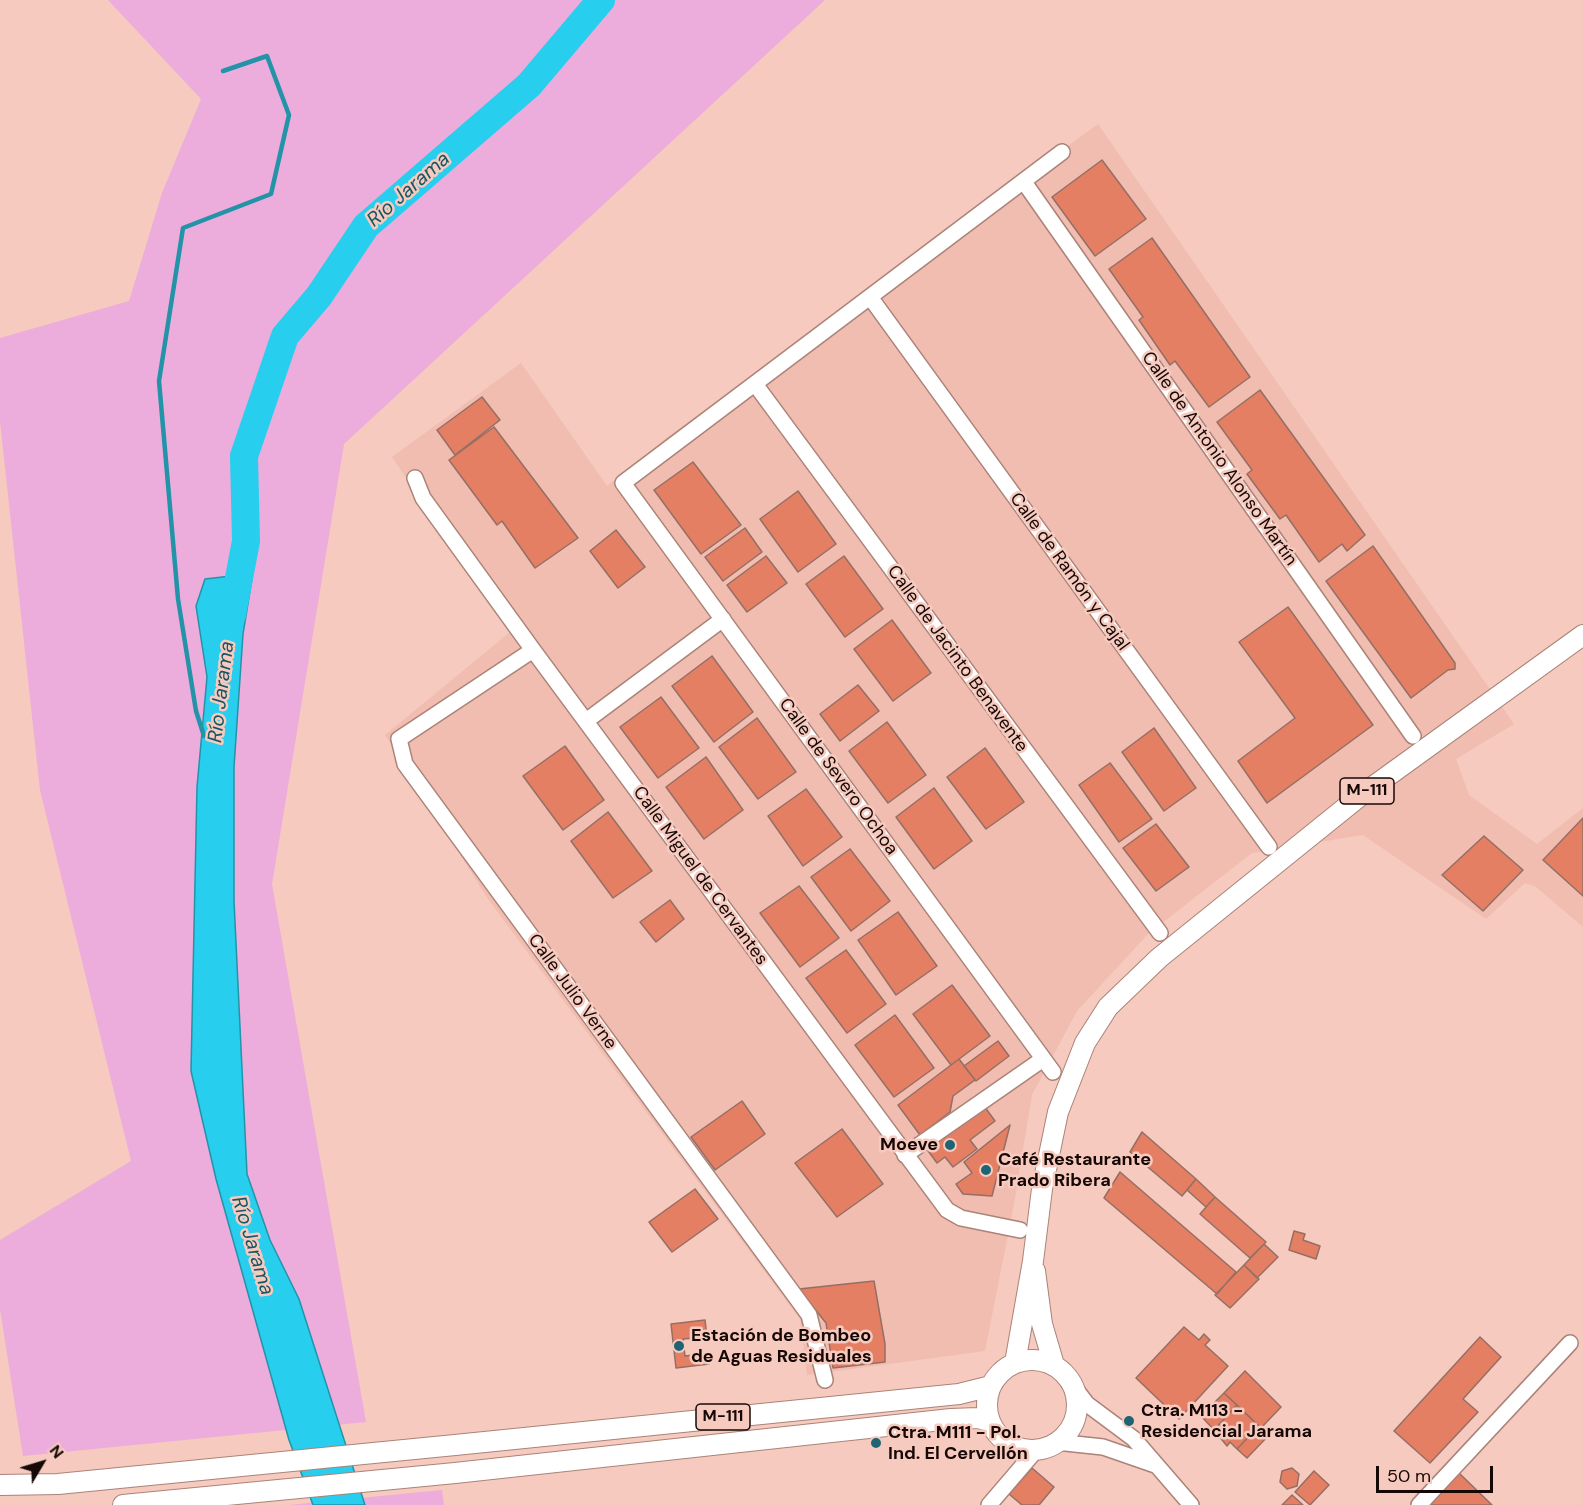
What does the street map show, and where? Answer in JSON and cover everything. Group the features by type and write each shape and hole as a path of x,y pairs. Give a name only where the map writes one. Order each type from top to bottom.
{"main road":[{"name":"M-111","path":"1015,1363 1033,1261 1045,1170 1058,1112 1085,1043 1108,1007 1167,951 1360,796 1583,635"},
{"name":"M-111","path":"1033,1261 1042,1324 1054,1365 1066,1375 1074,1388"},
{"path":"1054,1365 1039,1360 1015,1363 997,1376 991,1386 986,1404 990,1421 1009,1443 1022,1449 1037,1449 1056,1442 1067,1434 1075,1420 1077,1403 1074,1388"},
{"name":"M-111","path":"0,1485 58,1484 455,1445 959,1394 991,1386"},
{"name":"M-111","path":"123,1505 455,1473 951,1419 978,1418 990,1421"}],"street":[{"path":"755,384 1062,153"},
{"name":"Calle de Antonio Alonso Martín","path":"1024,182 1413,736"},
{"name":"Calle de Ramón y Cajal","path":"870,297 1269,847"},
{"name":"Calle de Severo Ochoa","path":"755,384 623,483 1053,1072"},
{"name":"Calle de Jacinto Benavente","path":"755,384 1160,933"},
{"name":"Calle Miguel de Cervantes","path":"415,478 423,498 533,650 947,1210 961,1218 1020,1230"},
{"path":"586,721 723,620"},
{"name":"Calle Julio Verne","path":"533,650 399,740 405,764 809,1315 825,1380"},
{"path":"905,1155 1043,1059"},
{"path":"1419,1505 1570,1343"},
{"path":"1074,1388 1087,1404 1134,1439 1191,1505"},
{"path":"1056,1442 1103,1448 1156,1465"},
{"path":"989,1505 1037,1449"}],"shaded area":[{"path":"108,0 825,0 344,444 272,884 366,1422 23,1456 0,1309 0,1240 131,1161 40,790 0,421 0,338 129,301 162,193 201,99"},
{"path":"1098,124 1514,724 1456,759 1469,795 1537,844 1583,808 1583,927 1536,887 1525,883 1486,919 1363,835 1252,853 1148,934 1077,1011 1032,1095 1014,1204 985,1351 807,1375 800,1319 488,899 385,735 510,632 392,457 521,363 607,486 666,438"},
{"path":"442,1490 444,1505 289,1505"}],"water":[{"path":"231,576 252,579 243,634 234,767 234,901 247,1174 270,1240 299,1299 365,1505 313,1505 289,1440 216,1179 191,1071 197,787 207,677 196,606 205,579"}],"building":[{"path":"1102,160 1146,219 1095,256 1052,197"},
{"path":"1152,238 1250,377 1209,407 1175,361 1170,365 1139,320 1143,317 1109,269"},
{"path":"1260,390 1365,535 1347,551 1342,544 1319,562 1286,515 1280,519 1247,474 1252,470 1217,422"},
{"path":"482,397 500,420 455,455 437,430"},
{"path":"494,427 578,538 535,568 502,521 497,525 449,460"},
{"path":"693,462 741,525 701,554 654,490"},
{"path":"798,491 836,544 798,572 760,519"},
{"path":"745,528 762,552 723,581 705,557"},
{"path":"616,530 645,567 618,588 590,551"},
{"path":"1373,546 1455,663 1455,669 1448,670 1411,698 1326,581"},
{"path":"766,556 787,583 747,612 727,585"},
{"path":"844,556 883,609 845,637 806,584"},
{"path":"1288,607 1373,725 1267,803 1238,761 1295,718 1239,642"},
{"path":"892,620 931,673 893,701 854,649"},
{"path":"712,656 753,712 714,742 672,686"},
{"path":"858,685 879,711 840,741 820,714"},
{"path":"661,697 699,748 658,778 620,727"},
{"path":"757,718 796,772 758,799 719,747"},
{"path":"887,722 926,775 888,803 849,751"},
{"path":"1154,728 1196,788 1164,811 1122,752"},
{"path":"565,746 604,800 563,830 523,776"},
{"path":"985,748 1024,802 986,829 947,777"},
{"path":"706,757 743,810 704,839 666,787"},
{"path":"1110,763 1152,819 1119,842 1079,785"},
{"path":"934,788 972,841 934,869 896,817"},
{"path":"806,789 842,837 803,866 768,816"},
{"path":"608,812 652,871 613,898 571,841"},
{"path":"1583,818 1583,896 1543,860"},
{"path":"1156,824 1189,867 1156,891 1123,848"},
{"path":"1484,836 1523,870 1483,911 1442,875"},
{"path":"850,849 890,901 851,931 811,877"},
{"path":"799,886 839,938 800,967 760,913"},
{"path":"670,900 684,919 656,942 640,922"},
{"path":"898,912 937,966 896,995 858,940"},
{"path":"846,950 886,1004 847,1033 806,978"},
{"path":"952,985 990,1036 951,1065 913,1014"},
{"path":"895,1015 934,1068 894,1097 855,1045"},
{"path":"998,1041 1009,1056 976,1081 964,1066"},
{"path":"959,1059 975,1080 953,1096 950,1112 920,1135 898,1105"},
{"path":"742,1101 765,1134 715,1170 691,1137"},
{"path":"984,1106 995,1121 970,1140 977,1149 953,1167 945,1157 937,1163 926,1148"},
{"path":"1010,1125 992,1196 963,1194 956,1184 972,1173 964,1162"},
{"path":"842,1129 883,1184 837,1217 795,1163"},
{"path":"1142,1132 1196,1179 1182,1196 1130,1152"},
{"path":"1120,1172 1236,1272 1217,1294 1104,1198"},
{"path":"1196,1179 1215,1197 1206,1207 1187,1190"},
{"path":"695,1189 718,1219 672,1252 649,1222"},
{"path":"1215,1197 1266,1242 1250,1258 1200,1214"},
{"path":"1294,1231 1305,1234 1303,1240 1320,1246 1316,1259 1289,1250"},
{"path":"1264,1244 1278,1257 1257,1278 1244,1265"},
{"path":"1244,1265 1259,1279 1230,1308 1215,1295"},
{"path":"874,1281 885,1344 885,1362 833,1368 826,1323 799,1289"},
{"name":"Estación de Bombeo de Aguas Residuales","path":"705,1320 707,1337 683,1339 685,1356 707,1353 709,1364 676,1368 671,1324"},
{"path":"1184,1327 1199,1340 1204,1334 1210,1340 1205,1345 1228,1366 1179,1419 1136,1378"},
{"path":"1480,1337 1501,1357 1463,1399 1478,1412 1430,1463 1394,1431"},
{"path":"1245,1371 1281,1407 1261,1428 1224,1393"},
{"path":"1224,1393 1237,1405 1214,1430 1201,1416"},
{"path":"1237,1405 1259,1426 1237,1449 1230,1442 1227,1446 1214,1430"},
{"path":"1259,1426 1269,1435 1247,1458 1237,1449"},
{"path":"1032,1468 1054,1487 1039,1505 1022,1505 1009,1494"},
{"path":"1292,1468 1299,1474 1297,1486 1287,1489 1280,1482 1282,1471"},
{"path":"1314,1471 1329,1485 1310,1505 1295,1492"},
{"path":"1459,1473 1492,1505 1430,1505"},
{"path":"1292,1495 1303,1505 1282,1505"}],"waterway":[{"name":"Río Jarama","path":"232,615 246,541 244,456 285,336 319,296 366,226 529,85 601,0"},
{"path":"204,736 196,711 178,599 159,381 183,228 271,194 289,115 267,56 223,71"}],"place":[{"name":"Moeve","path":"950,1145"},
{"name":"Café Restaurante Prado Ribera","path":"986,1170"},
{"name":"Estación de Bombeo de Aguas Residuales","path":"679,1346"},
{"name":"Ctra. M113 - Residencial Jarama","path":"1129,1421"},
{"name":"Ctra. M111 - Pol. Ind. El Cervellón","path":"876,1443"}]}
